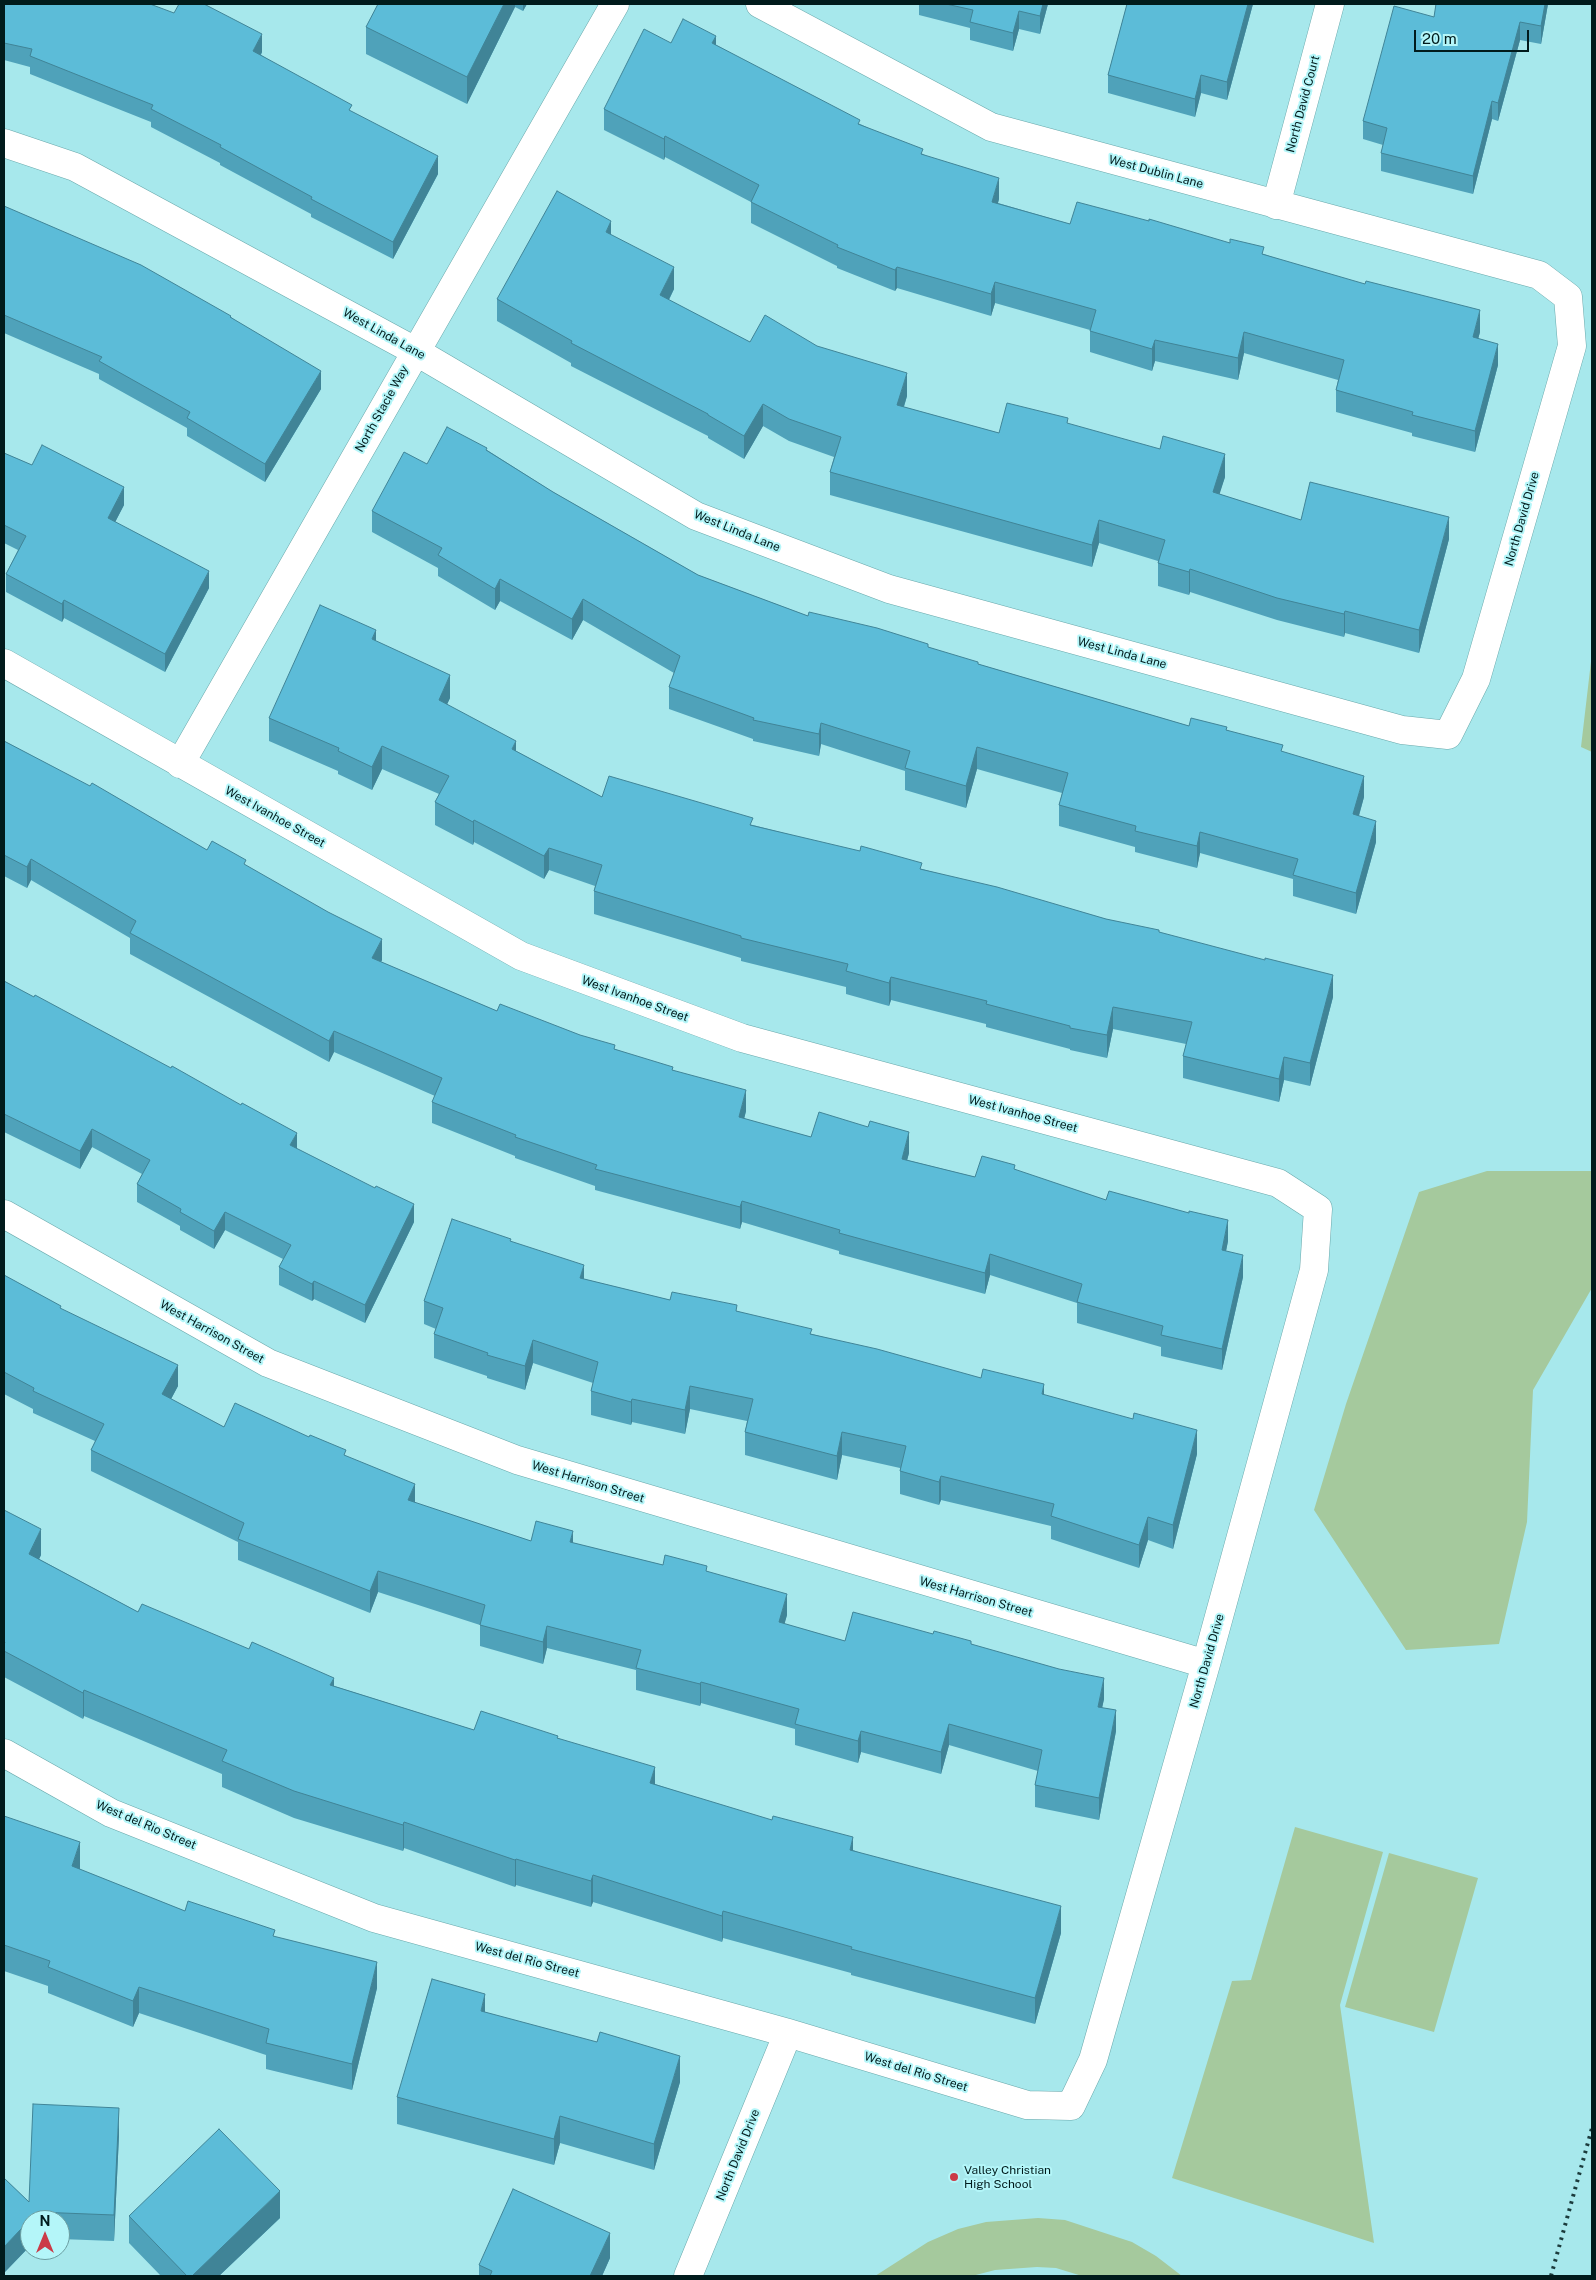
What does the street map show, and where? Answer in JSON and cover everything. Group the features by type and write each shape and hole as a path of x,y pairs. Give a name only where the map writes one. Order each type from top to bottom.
{"street":[{"name":"North Stacie Way","path":"180,764 615,4"},
{"name":"West Dublin Lane","path":"760,4 991,126 1539,275 1568,297"},
{"name":"North David Court","path":"1276,204 1330,4"},
{"name":"West Linda Lane","path":"4,143 75,168 415,351 696,516 889,589 1402,730 1448,735"},
{"name":"North David Drive","path":"1448,735 1476,678 1572,346 1568,297"},
{"name":"West Ivanhoe Street","path":"4,663 521,956 742,1038 1278,1183 1318,1209"},
{"name":"North David Drive","path":"1071,2106 1093,2060 1206,1664 1314,1270 1318,1209"},
{"name":"West Harrison Street","path":"4,1214 268,1363 516,1460 1206,1664"},
{"name":"West del Rio Street","path":"4,1753 111,1812 374,1918 788,2033 1027,2105 1071,2106"},
{"name":"North David Drive","path":"688,2276 788,2033"}],"green space":[{"path":"1592,653 1592,752 1581,747"},
{"path":"1487,1171 1592,1171 1592,1288 1533,1390 1527,1522 1499,1644 1406,1650 1314,1510 1346,1404 1419,1192"},
{"path":"1295,1827 1383,1852 1340,2005 1374,2243 1172,2178 1232,1981 1251,1980"},
{"path":"1389,1853 1478,1878 1434,2032 1345,2007"},
{"path":"1038,2218 1065,2220 1132,2242 1156,2256 1182,2276 1082,2276 1056,2268 1037,2267 995,2270 972,2276 875,2276 928,2242 958,2229 986,2222"}],"building":[{"path":"4,4 150,4 174,13 179,4 204,4 262,34 253,51 352,105 349,110 438,156 393,242 311,199 312,197 220,147 221,145 151,109 153,105 30,56 32,49 4,43"},
{"path":"378,4 504,4 467,77 366,27"},
{"path":"946,4 1043,4 1040,16 1019,11 1013,33 970,22 973,10"},
{"path":"1127,4 1248,4 1227,82 1201,75 1195,99 1108,75"},
{"path":"1436,4 1545,4 1541,26 1520,22 1498,103 1492,101 1473,176 1381,153 1387,128 1363,121 1394,6 1434,17"},
{"path":"683,19 716,36 712,43 860,120 858,124 923,149 921,154 999,178 992,202 1070,224 1077,202 1149,221 1149,219 1230,243 1230,239 1264,247 1262,254 1365,284 1366,281 1480,310 1473,337 1498,344 1475,431 1412,415 1413,412 1336,390 1344,360 1244,332 1238,358 1155,340 1152,349 1090,331 1096,310 995,282 991,294 897,267 895,270 837,247 838,245 751,202 759,185 665,136 664,139 604,109 644,29 671,43"},
{"path":"557,191 611,221 606,232 674,267 660,295 750,342 765,315 817,346 907,373 897,405 999,433 1007,403 1068,418 1067,423 1160,449 1163,436 1225,454 1213,492 1301,520 1310,482 1449,517 1419,630 1345,611 1344,614 1277,598 1190,569 1189,572 1158,563 1165,540 1099,520 1092,545 830,472 841,437 789,419 763,404 744,436 708,414 571,343 572,341 497,299"},
{"path":"4,206 141,265 231,316 321,371 265,464 187,418 190,412 99,361 102,357 4,315"},
{"path":"447,427 487,448 486,450 553,492 698,575 808,616 809,612 877,628 928,644 928,647 978,662 978,664 1189,726 1191,718 1227,727 1226,730 1283,745 1281,751 1364,776 1353,814 1376,821 1356,893 1293,875 1298,859 1200,832 1197,846 1135,831 1136,826 1059,805 1068,773 977,747 966,786 905,768 910,751 821,723 819,734 753,720 754,718 669,687 680,656 583,599 572,619 500,579 495,589 438,555 442,548 372,511 404,452 427,464"},
{"path":"42,445 124,487 108,518 209,571 165,654 64,600 62,604 6,574 26,536 4,525 4,453 32,465"},
{"path":"320,605 376,630 372,639 450,675 439,700 516,741 512,749 602,797 609,776 753,818 750,825 860,851 861,846 922,863 920,869 997,887 1106,919 1159,930 1159,932 1265,960 1265,958 1333,975 1310,1063 1284,1057 1279,1079 1183,1056 1192,1022 1113,1007 1107,1035 1070,1028 1070,1026 986,1004 987,1001 891,977 889,983 846,971 848,964 741,938 741,936 594,891 602,865 549,848 544,856 435,802 449,776 382,746 372,767 338,751 339,748 269,718"},
{"path":"4,741 90,786 92,783 207,850 212,841 246,860 244,864 328,912 382,939 372,958 497,1011 500,1004 580,1035 615,1045 614,1049 673,1067 672,1070 746,1090 739,1117 811,1137 819,1112 868,1127 870,1121 909,1132 902,1159 975,1177 982,1156 1015,1165 1014,1169 1106,1200 1109,1191 1189,1213 1189,1211 1228,1220 1222,1250 1243,1255 1222,1349 1161,1335 1163,1326 1077,1302 1082,1284 990,1254 985,1273 839,1233 840,1230 742,1201 740,1207 595,1169 597,1165 515,1137 516,1135 432,1102 442,1078 334,1031 329,1041 130,933 136,921 31,859 27,867 4,855"},
{"path":"4,981 34,997 35,995 171,1068 172,1066 241,1105 242,1103 297,1133 290,1145 375,1188 376,1186 414,1204 365,1305 314,1281 312,1284 279,1267 291,1245 225,1212 214,1231 180,1212 181,1209 137,1184 150,1160 92,1129 80,1151 4,1114"},
{"path":"452,1219 511,1239 510,1241 584,1265 580,1278 670,1300 672,1292 737,1305 736,1311 812,1329 810,1334 877,1349 981,1378 983,1369 1044,1384 1042,1394 1133,1419 1134,1413 1197,1430 1173,1525 1148,1517 1139,1545 1051,1516 1054,1504 941,1476 939,1482 900,1471 906,1446 842,1432 837,1456 745,1432 753,1399 690,1386 685,1410 632,1399 631,1402 591,1391 598,1362 533,1340 525,1366 487,1355 488,1353 434,1334 443,1308 424,1301"},
{"path":"4,1275 61,1306 60,1308 178,1365 162,1394 224,1427 235,1403 309,1437 310,1435 346,1450 344,1455 415,1484 408,1500 531,1541 536,1521 573,1531 570,1542 663,1565 665,1555 707,1566 706,1571 787,1594 779,1622 845,1641 853,1612 933,1634 934,1631 971,1641 971,1644 1059,1669 1104,1678 1098,1707 1116,1710 1099,1798 1035,1785 1042,1750 949,1724 941,1752 861,1731 858,1741 795,1724 799,1709 701,1682 700,1684 636,1668 641,1650 547,1626 543,1642 480,1625 485,1605 378,1571 370,1591 238,1539 244,1523 91,1450 104,1424 33,1391 34,1388 4,1372"},
{"path":"4,1510 41,1529 29,1554 138,1612 142,1604 249,1649 252,1642 334,1678 330,1685 474,1730 481,1711 558,1736 557,1738 655,1767 650,1783 772,1820 773,1816 853,1837 850,1850 1061,1906 1035,1998 851,1949 852,1947 723,1911 722,1916 593,1875 591,1881 515,1860 404,1822 403,1825 294,1791 222,1761 227,1750 84,1690 83,1693 4,1651"},
{"path":"4,1816 80,1842 72,1866 185,1911 188,1901 275,1930 273,1936 377,1962 352,2064 266,2043 269,2029 139,1987 133,2001 48,1967 50,1961 4,1945"},
{"path":"432,1979 485,1994 481,2011 597,2042 600,2032 680,2056 654,2144 560,2116 554,2139 397,2097"},
{"path":"33,2104 119,2108 114,2215 70,2213 70,2210 20,2210 20,2230 4,2247 4,2178 29,2202"},
{"path":"219,2129 280,2191 192,2276 187,2276 129,2216"},
{"path":"513,2189 610,2233 590,2276 490,2276 492,2271 479,2265"}],"railway":[{"path":"1551,2276 1592,2128"}],"place":[{"name":"Valley Christian High School","path":"954,2177"}]}
